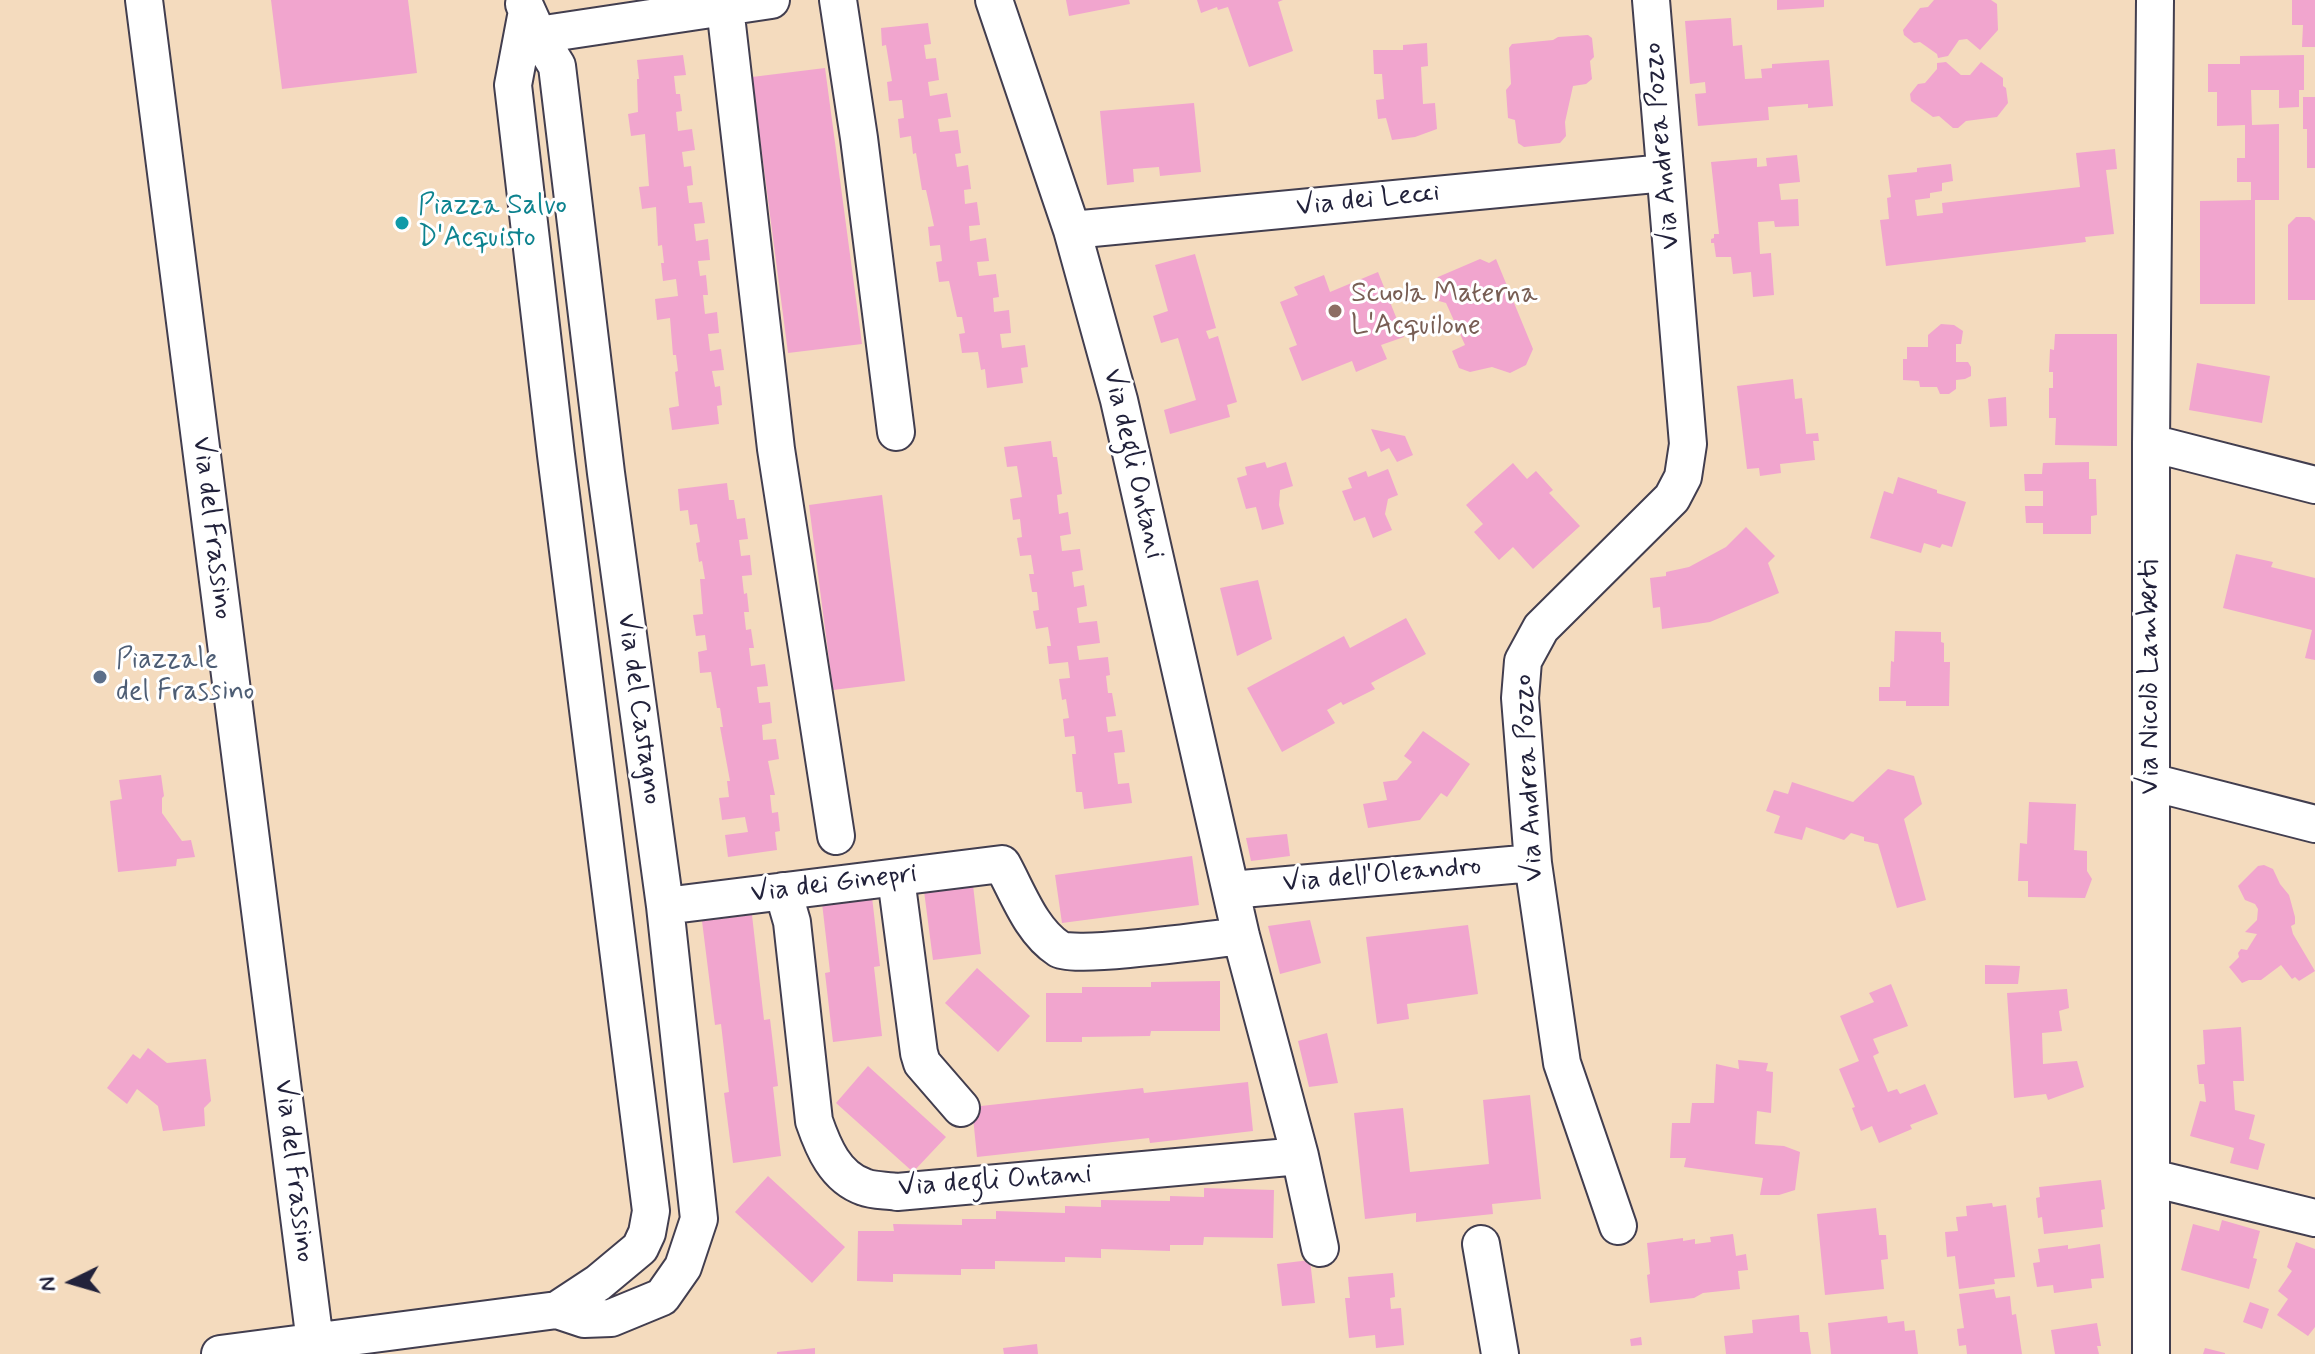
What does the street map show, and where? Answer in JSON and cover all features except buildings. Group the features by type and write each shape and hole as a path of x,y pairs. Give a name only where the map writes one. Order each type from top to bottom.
{"street":[{"name":"Via del Frassino","path":"144,0 315,1342"},
{"path":"529,15 725,7 771,0"},
{"path":"838,0 859,138 896,432"},
{"name":"Via degli Ontani","path":"994,0 1072,230 1119,400 1241,936 1300,1156 1320,1248"},
{"name":"Via Andrea Pozzo","path":"1618,1226 1562,1063 1533,863 1520,698 1523,661 1541,628 1672,498 1683,477 1688,444 1651,0"},
{"name":"Via Nicolò Lamberti","path":"2151,1354 2151,443 2155,0"},
{"path":"725,7 776,449 836,836"},
{"name":"Via del Castagno","path":"529,15 557,66 606,473 665,906 699,1219 683,1267 662,1297 611,1318 584,1319 557,1310"},
{"name":"Via del Castagno","path":"220,1354 557,1310 598,1283 640,1248 647,1233 651,1211 513,85 529,15"},
{"name":"Via dei Lecci","path":"1072,230 1665,173"},
{"path":"2151,443 2315,485"},
{"path":"2151,782 2315,824"},
{"name":"Via dell'Oleandro","path":"1231,890 1533,863"},
{"name":"Via dei Ginepri","path":"665,906 1002,864 1039,932 1062,952 1090,953 1241,936"},
{"path":"896,878 919,1053 922,1063 961,1108"},
{"name":"Via degli Ontani","path":"783,891 792,922 814,1121 823,1147 835,1166 865,1188 897,1192 1300,1156"},
{"path":"2152,1178 2315,1218"},
{"path":"1481,1244 1500,1354"}],"place":[{"name":"Piazza Salvo D'Acquisto","path":"402,223"},
{"name":"Scuola Materna L'Acquilone","path":"1335,311"},
{"name":"Piazzale del Frassino","path":"100,677"}]}
